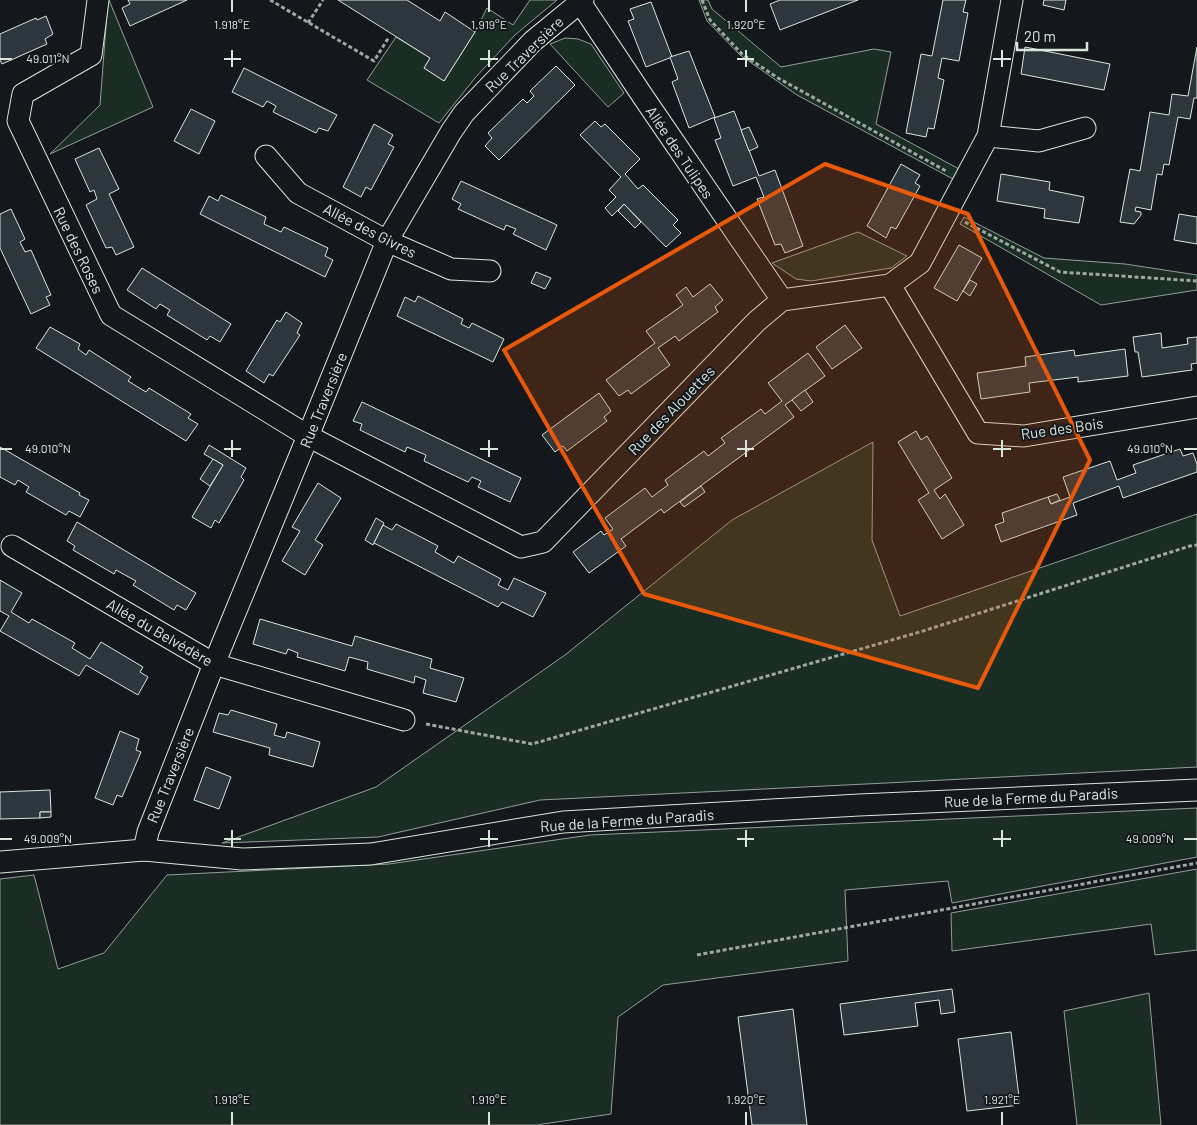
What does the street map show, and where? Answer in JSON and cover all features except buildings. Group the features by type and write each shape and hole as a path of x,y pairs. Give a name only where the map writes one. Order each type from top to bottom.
{"street":[{"name":"Rue des Roses","path":"98,0 91,55 23,94 18,121 110,315 308,436"},
{"path":"782,300 890,285 920,263 988,136 1012,0"},
{"name":"Rue Traversière","path":"144,850 148,832 214,664 387,241 450,132 464,113 533,41 581,1"},
{"name":"Allée des Tulipes","path":"581,1 644,98 782,300"},
{"path":"988,136 1039,141 1085,128"},
{"name":"Allée des Givres","path":"266,156 298,193 387,241 451,269 490,271"},
{"name":"Rue des Bois","path":"890,285 978,433 1024,436 1197,407"},
{"name":"Rue des Alouettes","path":"308,436 521,547 543,542 757,321 782,300"},
{"name":"Allée du Belvédère","path":"12,546 214,664 404,720"},
{"name":"Rue de la Ferme du Paradis","path":"0,862 144,850 242,859 371,854 563,822 859,805 1197,790"}],"path":[{"path":"270,0 374,61 389,37"},
{"path":"308,23 323,0"},
{"path":"702,0 710,20 742,54 778,78 964,181"},
{"path":"947,213 1060,272 1197,281"},
{"path":"404,720 532,744 923,631 1197,545"},
{"path":"697,955 1197,863"}],"highlighted area":[{"path":"825,164 968,214 1090,460 978,688 644,594 504,350"}],"green space":[{"path":"108,0 153,107 50,154 100,105"},
{"path":"530,0 557,0 515,35 475,78 439,123 367,80 396,37 430,58 424,68 444,81 475,32 487,8 513,25"},
{"path":"699,0 708,0 712,9 781,67 874,49 891,52 876,124 959,169 953,179 797,95 740,55 707,21"},
{"path":"565,38 578,39 591,44 624,93 608,107 550,44"},
{"path":"964,217 1044,258 1125,264 1197,275 1197,290 1101,305 960,224"},
{"path":"858,232 907,256 891,268 811,281 796,279 772,263"},
{"path":"873,442 872,540 900,616 1197,514 1197,767 540,800 378,837 222,843 376,787 565,655 732,520"},
{"path":"1197,808 1197,857 952,903 948,881 845,890 848,961 663,985 618,1017 611,1114 536,1125 0,1125 0,879 34,875 58,969 104,953 167,875 389,864 590,835"},
{"path":"1197,869 1197,950 1155,955 1151,924 952,951 951,913"},
{"path":"1149,993 1161,1125 1077,1125 1064,1011"}]}
